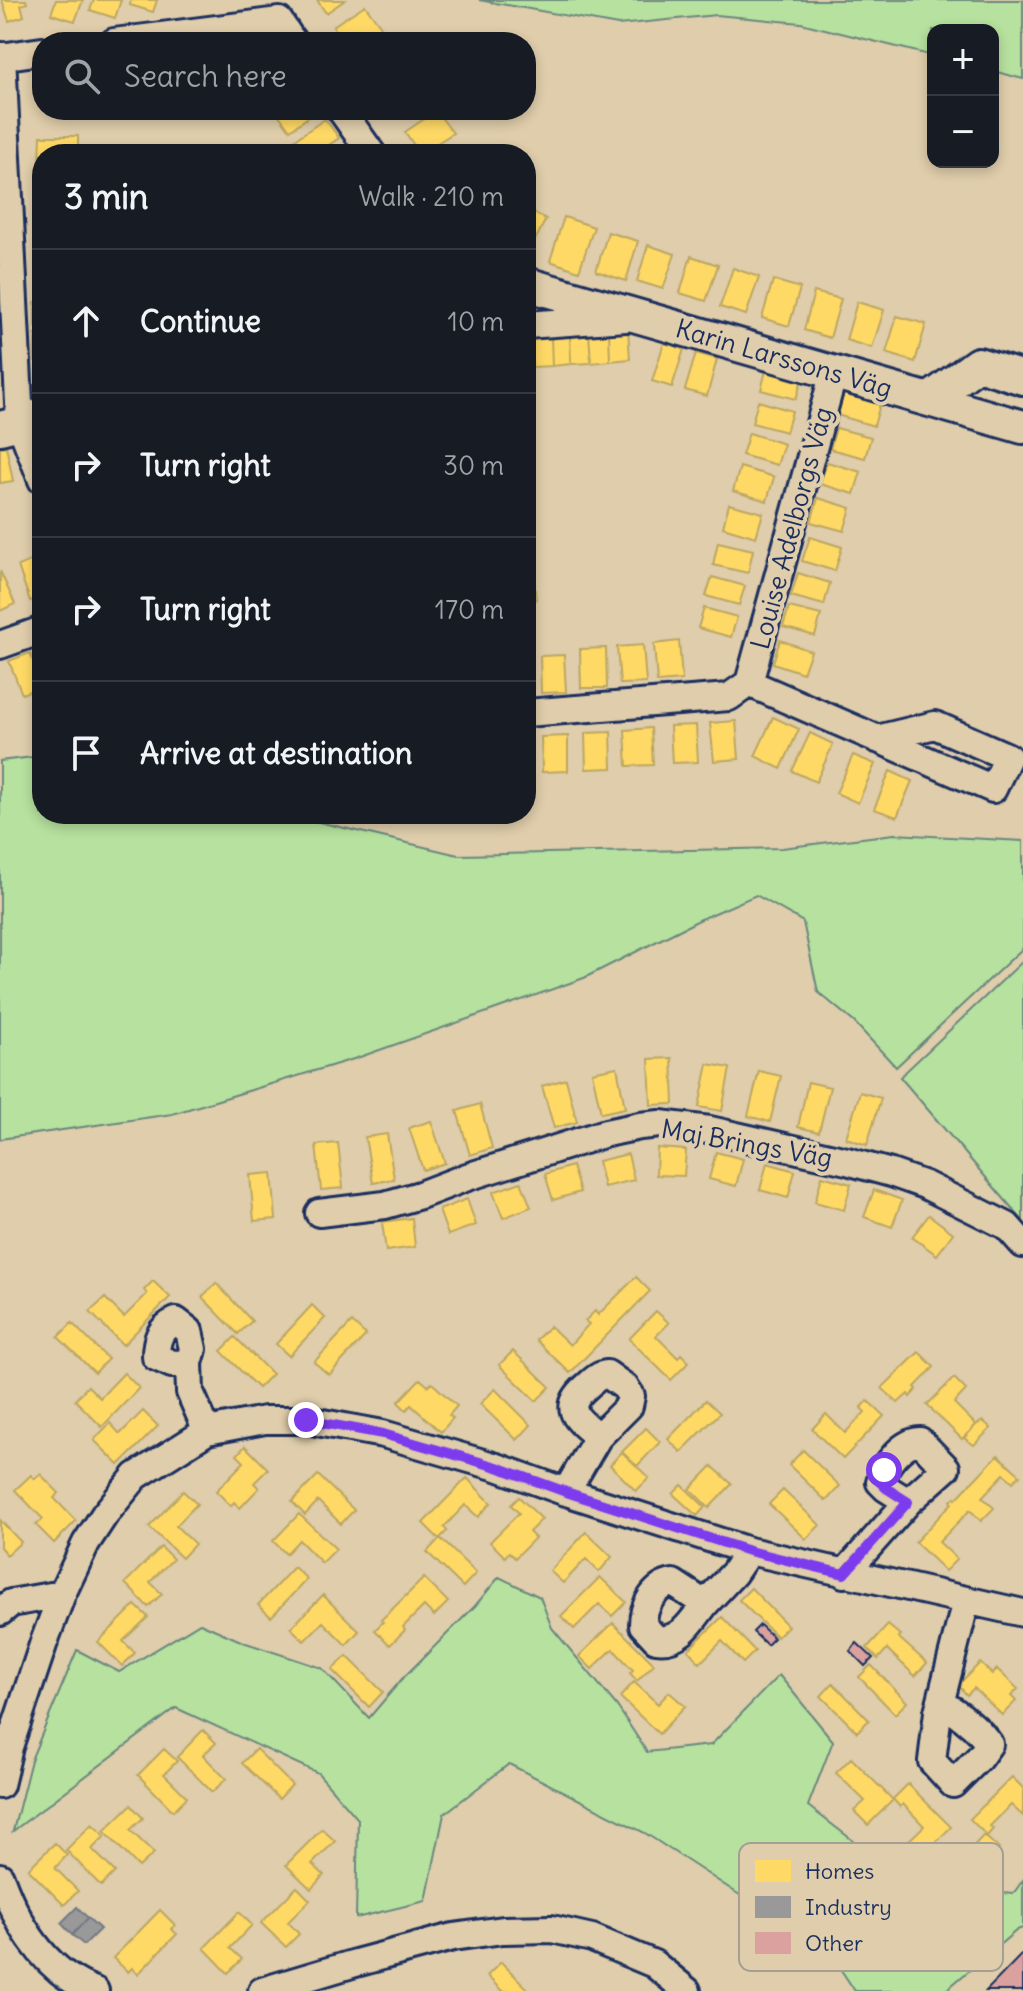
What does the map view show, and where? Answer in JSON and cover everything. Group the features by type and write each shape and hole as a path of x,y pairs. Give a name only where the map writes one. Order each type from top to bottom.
{"street":[{"path":"193,32 279,21 286,32"},
{"path":"32,52 1,56 21,422 32,452"},
{"path":"348,120 365,144"},
{"name":"Karin Larssons Väg","path":"536,287 1023,427"},
{"name":"Karin Larssons Väg","path":"536,324 640,317"},
{"name":"Karin Larssons Väg","path":"929,400 978,364 1023,378"},
{"name":"Louise Adelborgs Väg","path":"749,683 834,372"},
{"path":"0,645 32,634"},
{"path":"536,712 729,697 749,683 877,739"},
{"name":"Maj Brings Väg","path":"319,1213 385,1205 606,1133 660,1124 710,1130 891,1173 925,1185 1007,1226 1023,1244"},
{"path":"189,1363 190,1392 207,1431"},
{"path":"0,1785 14,1732 62,1594 86,1543 105,1514 136,1476 207,1431 265,1420 306,1420 383,1434 497,1467 749,1551 1023,1613"},
{"path":"566,1492 598,1437"},
{"path":"844,1574 908,1502"},
{"path":"705,1604 734,1573 749,1551"},
{"path":"0,1612 11,1603 62,1594"},
{"path":"938,1712 966,1601"},
{"path":"0,1877 24,1929 47,1959 87,1990"},
{"path":"262,1991 453,1937 503,1930 552,1929 592,1938 654,1964 687,1991"}],"green space":[{"path":"479,0 1023,0 1023,79 999,73 999,24 927,24 927,54 801,23 716,15 618,25"},
{"path":"32,757 32,824 327,824 458,855 782,848 894,834 1023,841 1023,948 896,1067 854,1022 818,992 803,922 756,895 584,978 357,1058 172,1114 0,1139 0,761"},
{"path":"1023,961 1023,1221 900,1077"},
{"path":"499,1577 540,1597 552,1628 617,1706 647,1752 711,1745 779,1675 833,1741 808,1806 856,1843 739,1843 739,1894 645,1833 509,1764 444,1814 426,1901 356,1918 358,1819 318,1773 176,1708 13,1831 31,1760 77,1650 119,1672 200,1623 243,1642 322,1668 369,1718 402,1679 475,1606"},
{"path":"1023,1880 1023,1928 1003,1942 1003,1893 1013,1894"},
{"path":"842,1971 969,1971 945,1991 855,1991"}],"building: Homes":[{"path":"2,0 26,0 27,3 21,5 24,16 9,21"},
{"path":"56,0 83,0 75,21 51,14"},
{"path":"94,0 121,0 115,18 90,10"},
{"path":"131,0 157,0 153,12 130,5"},
{"path":"317,0 345,0 326,13"},
{"path":"365,5 381,27 374,32 338,32 333,26"},
{"path":"283,120 304,120 290,130"},
{"path":"324,120 339,138 330,144 297,144 294,140"},
{"path":"423,120 443,120 453,133 436,144 413,144 405,132"},
{"path":"41,136 78,136 78,144 41,144"},
{"path":"536,214 546,219 536,238"},
{"path":"564,217 594,227 579,271 550,261"},
{"path":"608,232 638,241 626,281 596,271"},
{"path":"648,245 675,254 663,289 637,281"},
{"path":"691,256 718,265 706,301 680,293"},
{"path":"733,268 759,277 746,315 720,307"},
{"path":"773,280 800,288 789,326 762,318"},
{"path":"814,292 841,299 830,338 804,330"},
{"path":"857,302 884,310 872,348 846,340"},
{"path":"897,316 926,324 915,362 886,353"},
{"path":"628,330 630,359 610,361 609,332"},
{"path":"609,332 610,361 591,363 589,333"},
{"path":"589,333 591,363 571,364 570,335"},
{"path":"570,335 571,364 552,366 551,337"},
{"path":"551,337 552,366 536,367 536,338"},
{"path":"664,343 684,349 672,387 652,381"},
{"path":"696,353 717,359 707,396 685,390"},
{"path":"767,367 803,376 796,399 761,390"},
{"path":"844,393 880,404 874,426 837,415"},
{"path":"758,401 792,411 786,432 752,423"},
{"path":"836,428 871,437 865,458 830,449"},
{"path":"749,433 784,444 777,465 742,455"},
{"path":"6,446 13,481 0,483 0,447"},
{"path":"827,462 861,472 854,494 820,484"},
{"path":"740,467 774,477 767,501 733,491"},
{"path":"818,498 851,508 844,531 811,522"},
{"path":"729,504 763,513 756,537 723,527"},
{"path":"810,537 842,547 835,571 802,561"},
{"path":"718,542 753,550 748,573 713,565"},
{"path":"32,560 32,600 30,601 18,566"},
{"path":"0,571 15,604 0,611"},
{"path":"798,573 830,583 824,605 791,596"},
{"path":"712,577 745,586 739,605 706,596"},
{"path":"789,607 821,615 815,636 783,627"},
{"path":"704,608 737,617 731,637 698,628"},
{"path":"780,640 811,651 803,673 773,663"},
{"path":"679,641 682,680 657,682 654,644"},
{"path":"643,645 646,683 620,684 617,647"},
{"path":"606,648 607,688 581,688 580,649"},
{"path":"30,653 32,690 22,694 9,661"},
{"path":"564,655 566,692 541,693 540,656"},
{"path":"773,717 799,729 781,769 755,756"},
{"path":"736,721 739,759 714,761 710,723"},
{"path":"696,725 698,762 672,763 670,726"},
{"path":"651,728 653,765 627,766 625,730"},
{"path":"611,732 612,768 586,769 585,733"},
{"path":"810,733 833,744 816,782 792,771"},
{"path":"568,736 568,771 542,772 541,737"},
{"path":"853,755 875,764 858,803 836,793"},
{"path":"890,771 912,781 897,817 874,809"},
{"path":"672,1058 674,1104 651,1105 649,1059"},
{"path":"708,1064 730,1068 722,1111 699,1107"},
{"path":"617,1067 625,1108 601,1113 592,1072"},
{"path":"759,1071 781,1076 770,1122 748,1116"},
{"path":"566,1079 577,1122 554,1128 542,1086"},
{"path":"808,1082 830,1087 819,1132 798,1127"},
{"path":"860,1092 881,1098 867,1145 846,1138"},
{"path":"480,1104 492,1148 470,1155 457,1111"},
{"path":"431,1121 445,1163 423,1170 409,1128"},
{"path":"387,1134 394,1179 373,1183 365,1137"},
{"path":"338,1143 343,1188 321,1190 316,1145"},
{"path":"657,1148 686,1150 684,1176 656,1175"},
{"path":"716,1152 743,1159 736,1186 709,1179"},
{"path":"628,1154 634,1180 604,1187 598,1161"},
{"path":"767,1163 795,1171 788,1198 760,1190"},
{"path":"572,1166 580,1192 553,1200 545,1174"},
{"path":"272,1173 276,1219 254,1221 250,1175"},
{"path":"822,1176 851,1184 844,1210 815,1202"},
{"path":"521,1182 531,1207 503,1218 493,1192"},
{"path":"874,1190 902,1200 892,1227 864,1217"},
{"path":"467,1199 476,1225 448,1235 439,1210"},
{"path":"929,1215 953,1233 937,1255 912,1237"},
{"path":"412,1218 415,1247 386,1251 382,1222"},
{"path":"636,1277 650,1291 570,1373 536,1340 550,1326 570,1345 589,1324 585,1321 595,1311 598,1315"},
{"path":"153,1281 170,1297 123,1345 90,1312 105,1298 124,1317 147,1294 144,1290"},
{"path":"216,1283 252,1321 238,1334 202,1297"},
{"path":"312,1305 325,1318 289,1356 276,1344"},
{"path":"656,1311 669,1323 656,1336 678,1358 681,1354 689,1362 671,1380 629,1339"},
{"path":"352,1322 366,1335 329,1375 314,1362"},
{"path":"72,1323 108,1359 95,1373 58,1337"},
{"path":"235,1337 272,1374 258,1388 221,1351"},
{"path":"513,1351 550,1387 536,1401 499,1365"},
{"path":"919,1352 934,1367 910,1397 908,1394 898,1403 882,1388"},
{"path":"124,1373 139,1388 102,1427 75,1400 88,1386 100,1398"},
{"path":"954,1378 966,1390 954,1403 976,1425 962,1439 927,1405"},
{"path":"420,1379 428,1386 432,1383 457,1406 449,1415 453,1418 441,1432 411,1405 406,1410 398,1402"},
{"path":"495,1389 531,1425 517,1440 480,1404"},
{"path":"706,1400 720,1413 681,1452 668,1439"},
{"path":"868,1401 884,1416 843,1459 812,1429 826,1414 845,1433 865,1412 861,1408"},
{"path":"143,1411 158,1426 119,1465 94,1440 110,1423 120,1434"},
{"path":"983,1421 991,1428 974,1445 964,1438"},
{"path":"646,1428 660,1442 637,1466 622,1452"},
{"path":"245,1446 268,1469 254,1483 259,1488 240,1508 234,1502 231,1506 216,1491 244,1462 237,1455"},
{"path":"803,1450 840,1486 826,1501 789,1465"},
{"path":"622,1452 649,1478 636,1491 610,1465"},
{"path":"998,1455 1020,1475 1013,1482 1004,1474 982,1497 994,1508 981,1521 970,1510 939,1542 957,1559 945,1571 915,1542"},
{"path":"712,1466 732,1484 709,1508 690,1489"},
{"path":"40,1474 59,1493 54,1498 76,1521 54,1543 36,1525 43,1519 15,1490 31,1475 34,1479"},
{"path":"318,1475 354,1510 341,1524 318,1501 305,1515 292,1502"},
{"path":"467,1478 491,1503 478,1517 465,1505 444,1527 447,1531 439,1539 423,1523"},
{"path":"682,1485 705,1507 697,1516 673,1494"},
{"path":"783,1490 820,1525 806,1539 769,1504"},
{"path":"183,1491 197,1504 176,1526 195,1544 182,1558 149,1527"},
{"path":"519,1497 542,1519 529,1532 535,1538 515,1558 509,1552 505,1557 490,1542 519,1513 511,1505"},
{"path":"299,1514 336,1549 322,1563 299,1540 286,1554 273,1541"},
{"path":"0,1520 21,1542 7,1555 0,1547"},
{"path":"586,1532 612,1557 599,1572 586,1559 563,1583 550,1571"},
{"path":"440,1538 476,1573 463,1587 427,1552"},
{"path":"161,1547 173,1559 150,1582 162,1594 148,1607 125,1583"},
{"path":"294,1567 307,1579 271,1617 258,1605"},
{"path":"600,1577 626,1602 612,1616 599,1604 574,1629 561,1616"},
{"path":"424,1578 448,1602 434,1616 424,1606 390,1645 375,1630 383,1622 381,1620"},
{"path":"751,1588 788,1626 777,1637 739,1600"},
{"path":"323,1595 359,1631 346,1645 323,1622 304,1641 291,1628"},
{"path":"135,1605 148,1617 123,1641 135,1653 122,1666 98,1642"},
{"path":"722,1617 755,1651 743,1663 722,1641 700,1663 688,1650"},
{"path":"613,1623 654,1664 637,1681 630,1673 633,1670 613,1649 592,1669 579,1656"},
{"path":"888,1625 927,1663 915,1676 887,1649 878,1659 867,1648"},
{"path":"347,1656 383,1692 369,1707 332,1670"},
{"path":"980,1663 992,1674 997,1669 1018,1689 1011,1696 1016,1701 1002,1715 974,1688 967,1695 958,1685"},
{"path":"871,1665 907,1702 895,1714 859,1677"},
{"path":"634,1682 658,1704 669,1692 685,1706 659,1734 620,1697"},
{"path":"833,1683 869,1720 857,1732 821,1696"},
{"path":"203,1730 216,1743 203,1755 226,1779 212,1792 177,1757"},
{"path":"164,1749 177,1761 164,1774 187,1797 173,1811 138,1775"},
{"path":"256,1749 292,1785 279,1799 242,1763"},
{"path":"851,1758 893,1800 868,1825 854,1811 865,1801 836,1773"},
{"path":"1012,1777 1023,1788 1023,1816 1011,1805 990,1826 993,1829 987,1836 970,1819"},
{"path":"908,1784 951,1827 935,1843 906,1843 924,1826 903,1804 900,1807 893,1799"},
{"path":"131,1805 143,1818 130,1830 154,1853 139,1867 104,1831"},
{"path":"92,1824 105,1836 92,1849 115,1872 101,1886 66,1850"},
{"path":"322,1829 335,1841 312,1864 324,1875 311,1889 286,1865"},
{"path":"984,1835 993,1843 976,1843"},
{"path":"55,1843 67,1855 55,1868 78,1891 64,1905 28,1869"},
{"path":"297,1887 310,1900 288,1922 299,1934 286,1947 261,1923"},
{"path":"160,1910 175,1925 171,1929 177,1934 138,1974 132,1968 128,1972 113,1958"},
{"path":"239,1912 252,1925 230,1948 242,1959 228,1973 204,1948"},
{"path":"501,1962 530,1991 502,1991 487,1976"}],"building: Industry":[{"path":"77,1907 88,1918 72,1935 61,1923"},
{"path":"88,1918 100,1929 84,1945 72,1935"}],"building: Other":[{"path":"760,1625 774,1638 767,1645 753,1632"},
{"path":"857,1643 873,1658 865,1666 850,1651"},
{"path":"1023,1953 1023,1991 986,1991"}],"route":[{"path":"306,1420 383,1434 497,1467 749,1551 844,1574 908,1502 880,1482 884,1470"}]}
